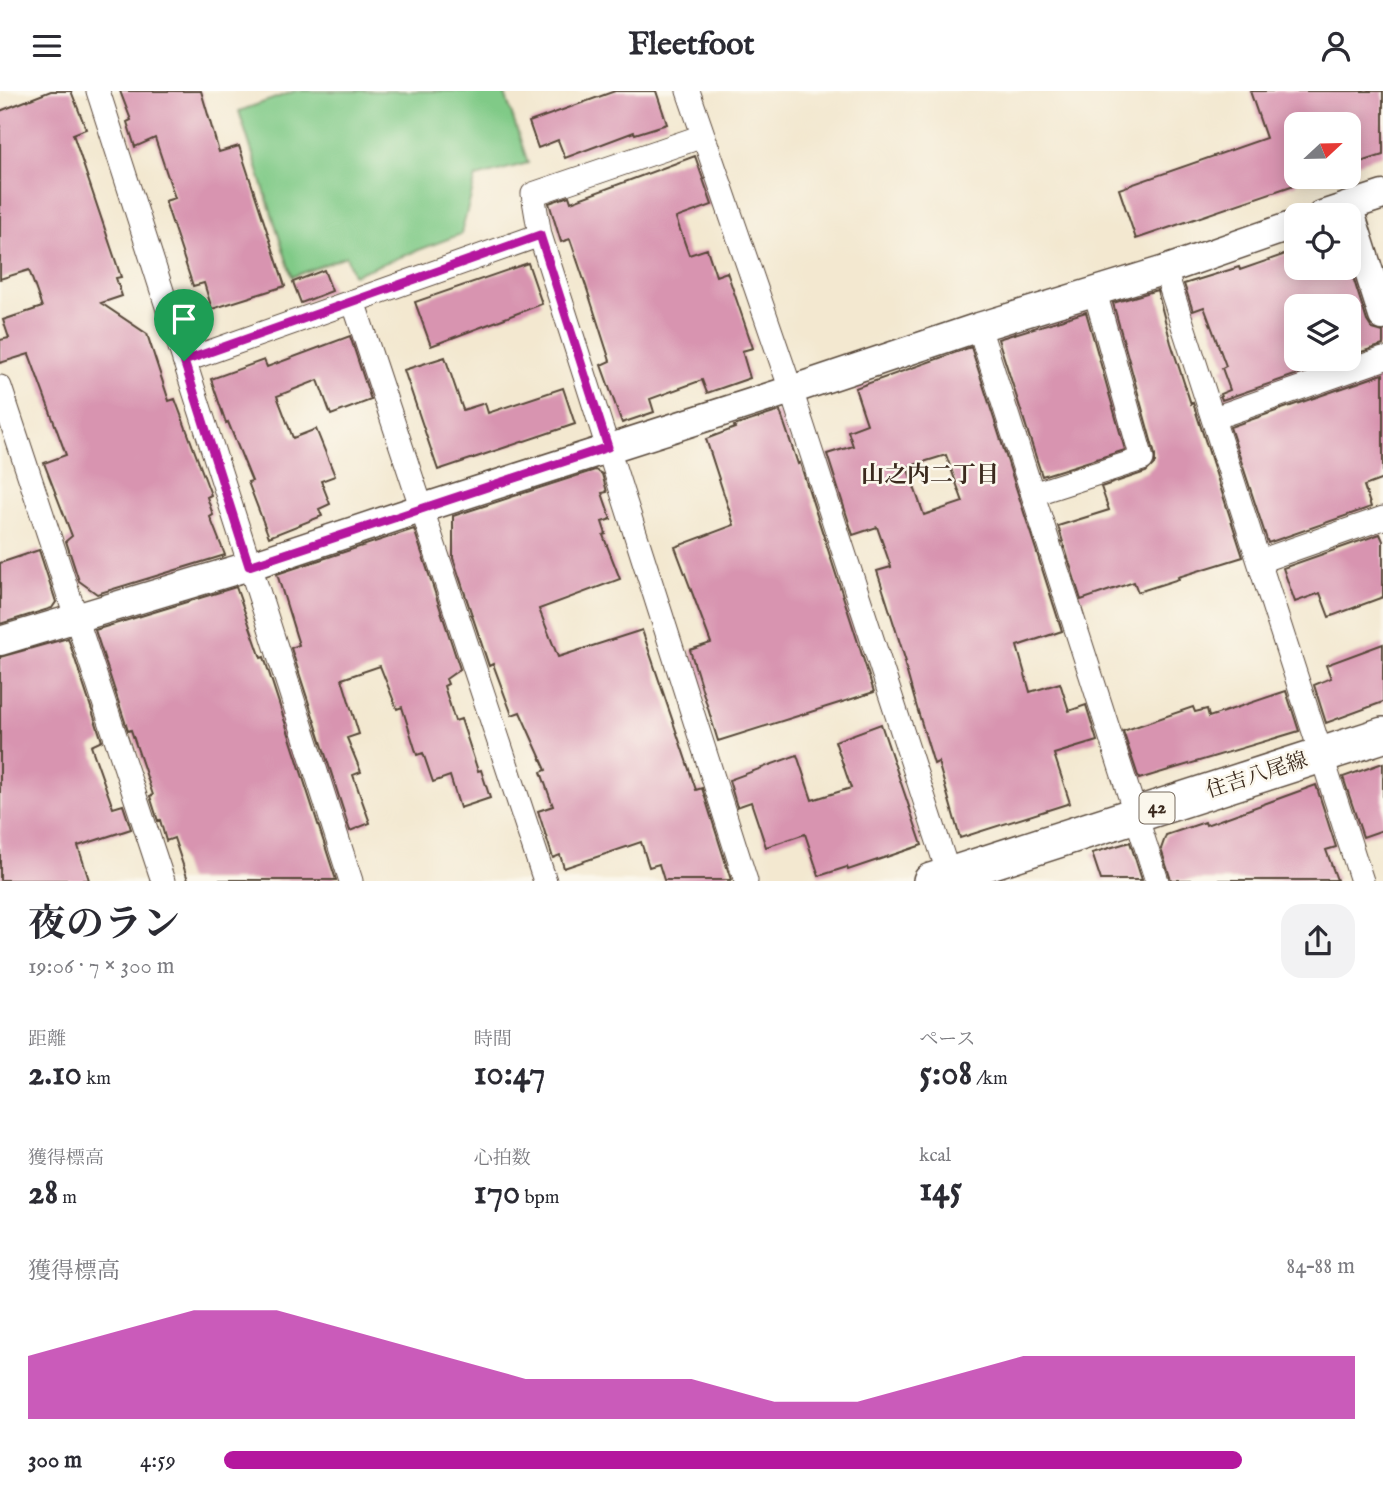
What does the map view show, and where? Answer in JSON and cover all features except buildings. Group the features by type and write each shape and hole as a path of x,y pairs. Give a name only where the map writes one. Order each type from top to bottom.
{"main road":[{"name":"住吉八尾線","path":"940,878 1383,735"}],"street":[{"path":"98,91 351,880"},
{"path":"688,91 791,390 940,878"},
{"path":"703,136 533,194 540,235 746,880"},
{"path":"1358,203 1383,195"},
{"path":"0,641 249,566 979,327 1166,270 1284,229"},
{"path":"184,361 540,235"},
{"path":"1361,247 1383,316"},
{"path":"1166,270 1362,880"},
{"path":"1033,494 1142,459 1095,292"},
{"path":"353,301 545,880"},
{"path":"979,327 1157,880"},
{"path":"1214,418 1383,359"},
{"path":"0,387 163,880"},
{"path":"1260,561 1383,518"}],"green space":[{"path":"295,91 504,91 528,163 476,177 461,234 353,275 346,256 292,277 239,111"}],"district":[{"name":"山之内二丁目","path":"930,475"}],"route":[{"path":"540,235 608,447 249,566 184,361 540,235"}]}
